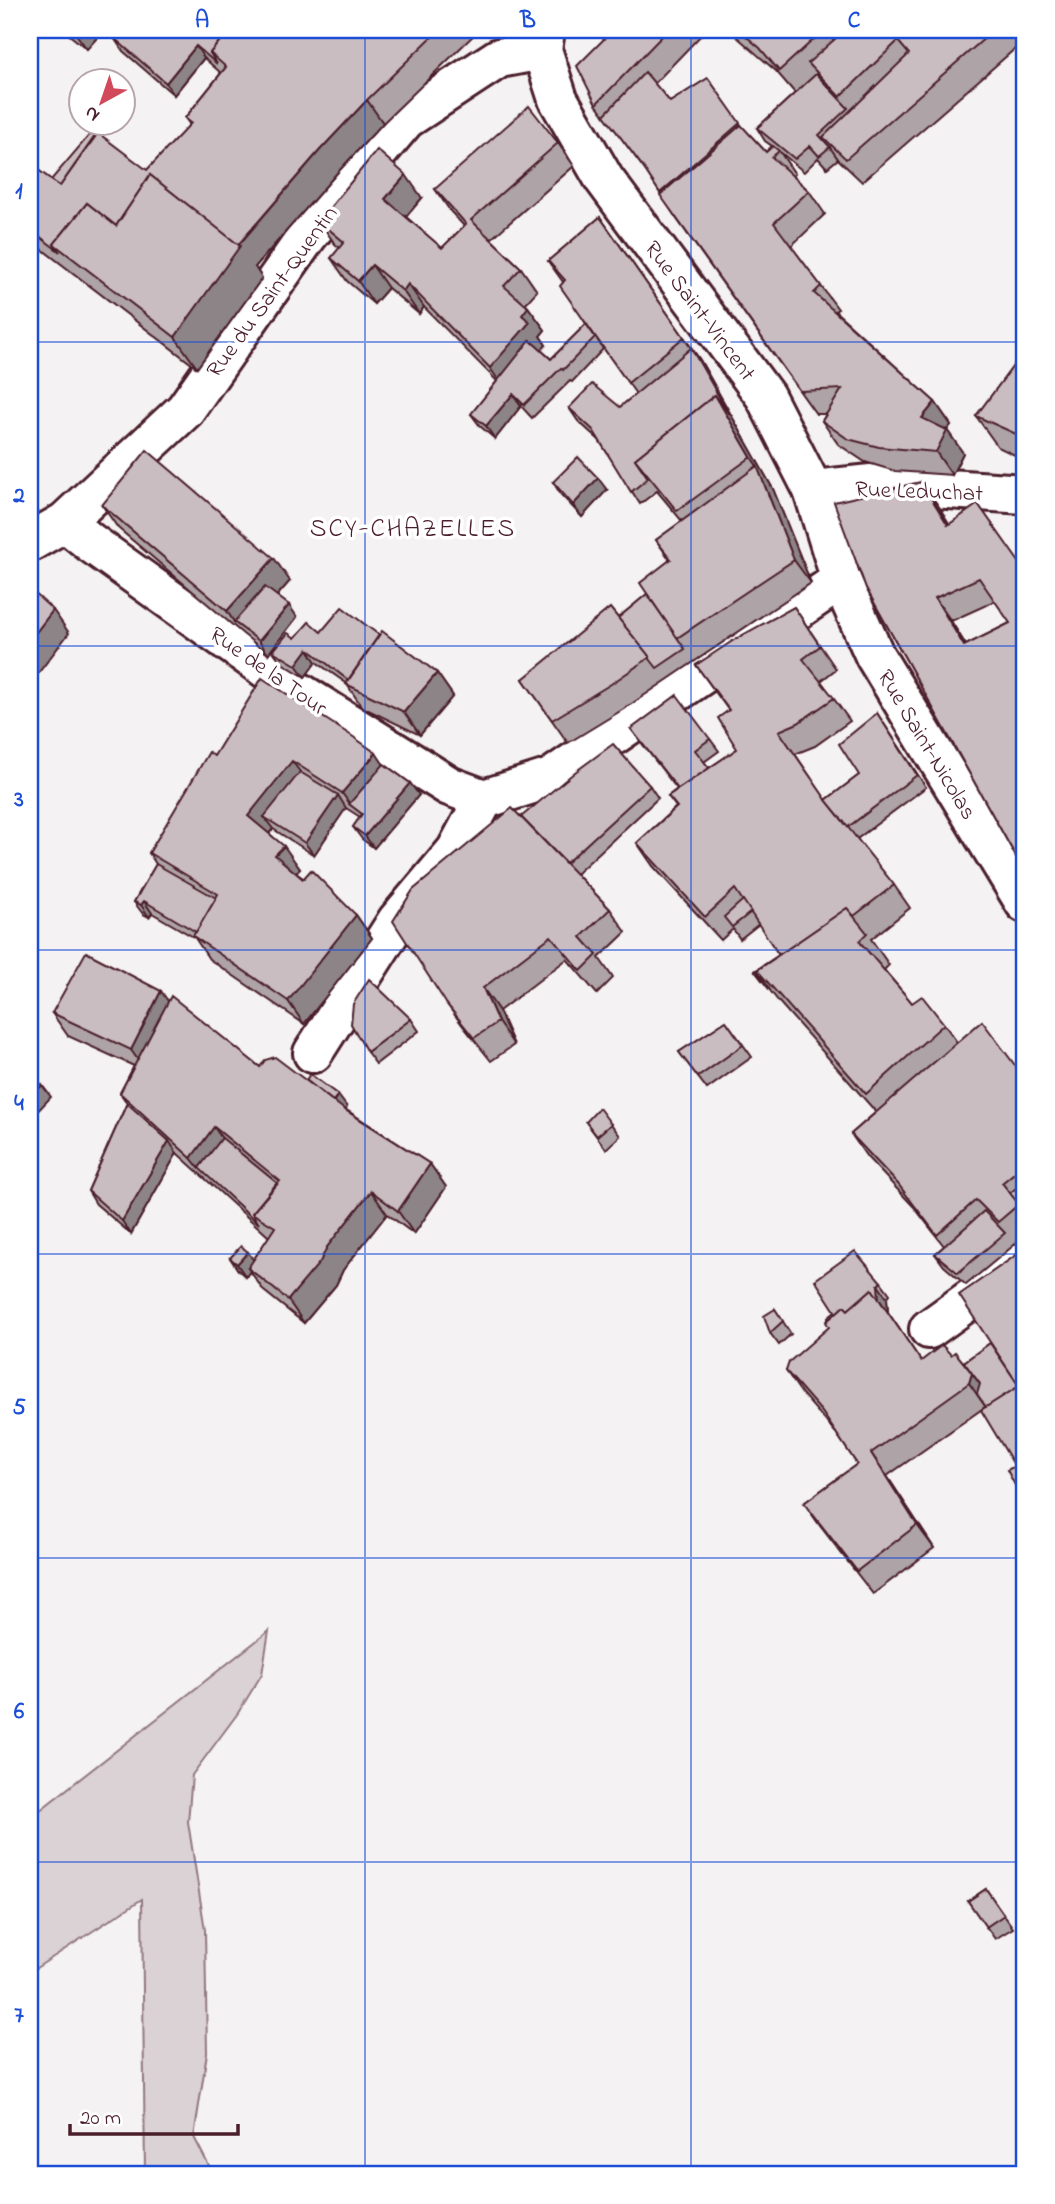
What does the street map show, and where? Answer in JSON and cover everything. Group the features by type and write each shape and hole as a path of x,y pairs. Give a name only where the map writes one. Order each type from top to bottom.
{"street":[{"name":"Rue Saint-Vincent","path":"544,40 558,99 604,179 765,396 813,491 841,580"},
{"name":"Rue du Saint-Quentin","path":"30,542 65,522 185,410 308,235 406,119 499,58 544,40"},
{"name":"Rue Leduchat","path":"813,491 871,484 1025,494"},
{"name":"Rue de la Tour","path":"65,522 294,689 449,786 484,799"},
{"path":"313,1053 397,921 456,851 484,799 551,778 841,580"},
{"name":"Rue Saint-Nicolas","path":"841,580 875,656 1025,903"},
{"path":"929,1329 1025,1259"}],"shaded area":[{"path":"269,1631 262,1674 238,1713 192,1775 188,1822 205,1930 207,2053 194,2137 213,2174 145,2174 142,1899 30,1972 30,1818"}],"building":[{"path":"122,30 229,30 210,53 217,64 196,46 166,83 114,38"},
{"path":"229,30 439,30 320,150 238,245 150,175 116,226 87,203 54,244 60,252 30,229 30,164 60,186 96,136 102,136 147,170 191,123 185,118 226,67 210,53"},
{"path":"613,30 668,30 596,104 577,66"},
{"path":"739,30 824,30 779,71 760,48"},
{"path":"845,30 994,30 846,159 823,137 909,54 898,41 840,97 808,63"},
{"path":"645,72 670,102 708,78 740,123 660,193 604,115"},
{"path":"816,74 848,108 819,135 830,147 819,156 810,146 795,159 757,128"},
{"path":"529,106 558,143 471,220 521,268 504,286 528,307 522,315 530,322 490,368 408,284 403,291 372,265 358,281 331,258 344,242 319,221 377,150 406,175 385,199 442,248 466,224 435,189"},
{"path":"741,125 766,152 773,146 779,151 772,157 809,191 774,223 821,286 814,293 935,402 922,418 947,430 936,452 879,447 848,439 822,421 842,389 800,391 660,195"},
{"path":"88,136 95,136 60,186 51,180"},
{"path":"150,175 240,246 175,337 54,244 87,203 116,226"},
{"path":"600,217 684,337 628,383 560,286 565,280 548,261"},
{"path":"586,324 595,337 524,405 513,394 486,426 471,414 530,340 551,359"},
{"path":"691,348 729,414 715,395 635,459 648,478 631,492 593,430 569,408 592,384 620,407"},
{"path":"1025,350 1025,438 976,416"},
{"path":"715,395 751,457 677,511 635,459"},
{"path":"147,450 274,558 227,611 102,505"},
{"path":"578,457 598,478 573,505 553,482"},
{"path":"757,466 794,560 677,638 640,583 671,559 656,540"},
{"path":"921,482 948,525 978,504 1025,569 1024,871 866,588 834,502","holes":["979,578 1010,623 964,646 935,598"]},
{"path":"265,587 289,605 259,641 234,622"},
{"path":"30,589 53,610 30,640"},
{"path":"647,594 685,649 657,668 618,618"},
{"path":"342,607 379,635 348,680 308,649 296,665 273,651 288,633 295,638 309,622 321,632"},
{"path":"794,607 820,646 803,659 834,698 798,723 779,731 827,801 894,885 854,916 847,908 779,955 735,889 705,917 637,843 677,807 668,796 737,749 718,718 729,710 696,665 737,638"},
{"path":"610,608 650,657 552,720 523,679"},
{"path":"382,631 437,673 404,712 346,684"},
{"path":"262,678 376,753 342,793 292,761 248,816 284,846 275,855 303,879 311,870 356,915 288,1001 193,936 218,894 149,853 209,752 214,756"},
{"path":"677,695 710,739 695,750 709,768 678,789 631,729"},
{"path":"877,713 917,775 848,827 826,800 859,775 839,744"},
{"path":"613,744 650,786 566,863 521,817"},
{"path":"384,764 410,783 365,836 353,827 362,814 349,804"},
{"path":"300,772 338,795 305,843 264,817"},
{"path":"512,808 610,909 581,937 597,955 581,971 551,936 483,988 498,1022 474,1038 446,1003 393,921 413,890"},
{"path":"156,864 216,898 196,932 144,901 141,905 134,902"},
{"path":"743,900 751,912 732,927 724,917"},
{"path":"847,908 867,933 859,941 912,1003 922,996 944,1024 866,1094 757,970"},
{"path":"86,952 161,991 131,1050 52,1013"},
{"path":"369,979 411,1019 367,1052 351,1024 353,1004"},
{"path":"171,996 260,1067 265,1060 275,1057 345,1110 430,1164 398,1211 371,1191 327,1247 320,1262 288,1300 248,1268 275,1227 252,1213 280,1181 214,1127 191,1158 120,1093"},
{"path":"726,1021 743,1045 698,1077 679,1052"},
{"path":"982,1021 1023,1076 1025,1075 1025,1164 1002,1183 1019,1204 998,1222 976,1200 937,1235 898,1184 851,1134"},
{"path":"30,1073 42,1085 30,1098"},
{"path":"310,1074 338,1095 333,1101 306,1080"},
{"path":"127,1103 169,1141 122,1221 88,1191"},
{"path":"599,1108 611,1124 597,1136 586,1122"},
{"path":"222,1138 277,1183 252,1213 259,1224 199,1168"},
{"path":"1025,1181 1025,1212 1010,1193"},
{"path":"984,1211 1005,1233 958,1273 935,1254"},
{"path":"241,1246 248,1252 237,1264 230,1258"},
{"path":"1025,1249 1025,1383 1021,1385 1025,1392 1025,1483 981,1410 1019,1386 959,1295"},
{"path":"855,1251 881,1282 878,1285 879,1300 872,1289 848,1310 844,1306 828,1320 835,1311 815,1280"},
{"path":"872,1289 921,1361 942,1345 951,1355 955,1352 972,1373 969,1383 871,1453 917,1525 857,1571 804,1503 857,1464 822,1412 786,1371 789,1362 829,1327 826,1322 844,1306 848,1310"},
{"path":"775,1309 783,1321 770,1333 764,1316"},
{"path":"990,1343 1019,1386 986,1407 977,1394 980,1384 964,1362"},
{"path":"1015,1466 1025,1483 1025,1504 1007,1470"},
{"path":"986,1889 1004,1915 986,1927 968,1901"}],"district":[{"name":"SCY-CHAZELLES","path":"413,527"}]}
